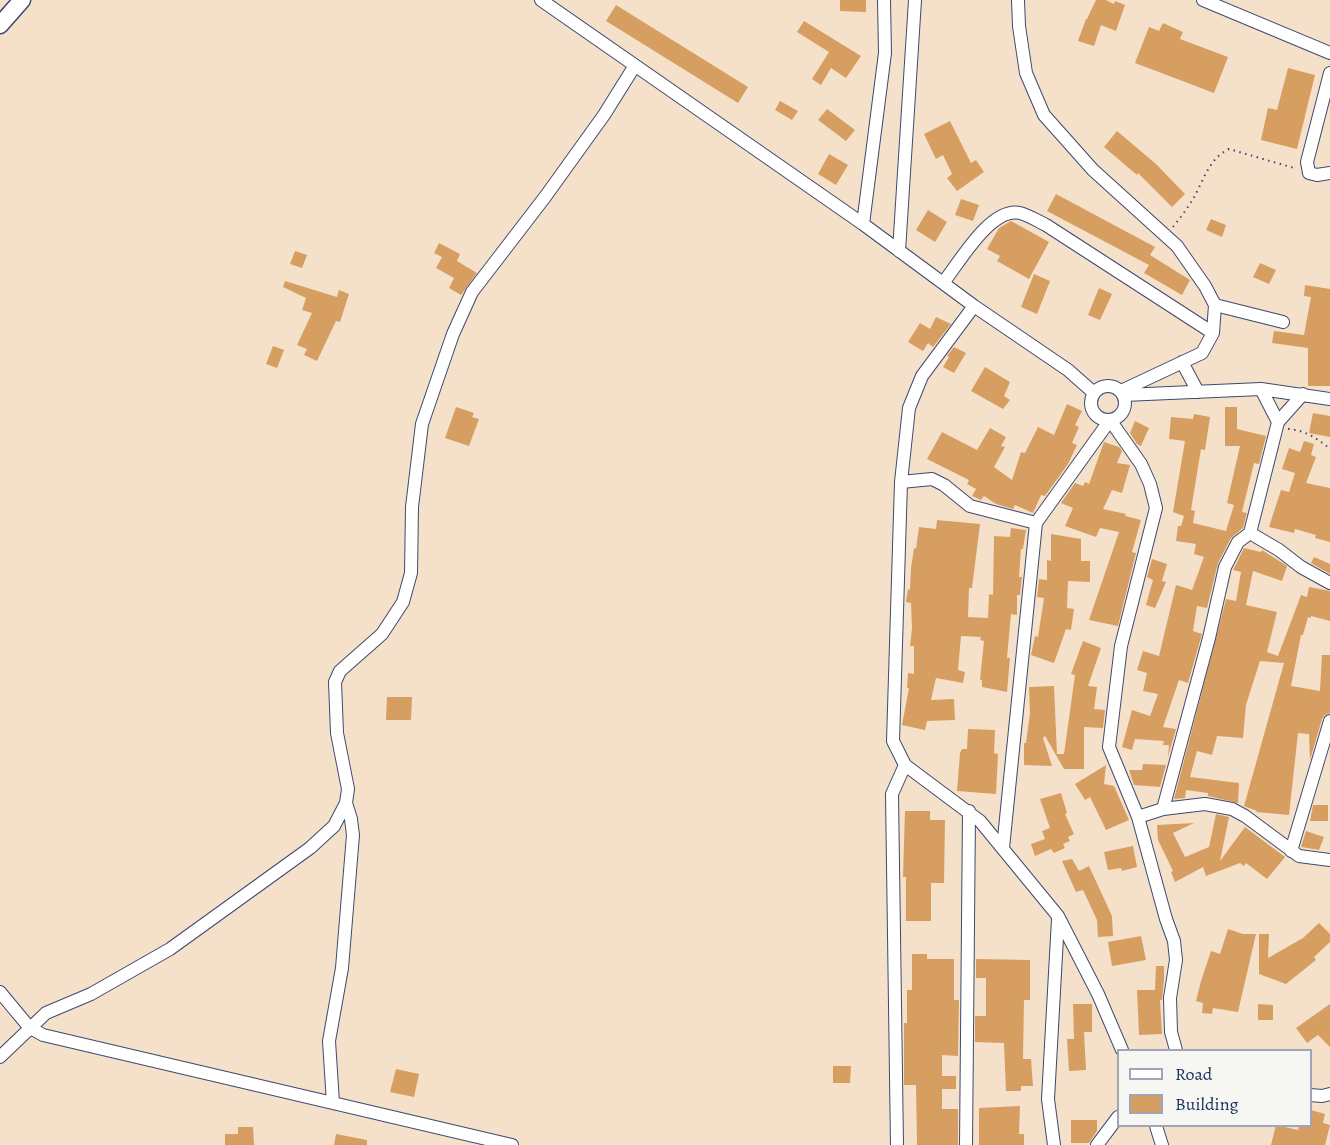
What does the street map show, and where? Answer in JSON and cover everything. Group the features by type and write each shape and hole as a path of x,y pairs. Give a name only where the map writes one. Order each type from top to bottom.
{"main road":[{"path":"0,25 22,0"}],"street":[{"path":"863,224 885,53 884,0"},
{"path":"899,251 915,0"},
{"path":"1018,0 1019,26 1026,73 1044,115 1093,170 1177,246 1200,278 1215,305 1213,333 1202,353 1123,393"},
{"path":"1203,0 1330,53"},
{"path":"546,1 634,67 863,224 974,306 1068,370 1095,393"},
{"path":"0,1057 45,1013 91,994 170,949 310,848 334,826 346,803 348,789 338,733 335,682 340,671 382,634 403,602 411,573 412,507 422,424 453,334 472,292 578,152 634,67"},
{"path":"1330,73 1307,162 1309,173 1317,176 1330,173"},
{"path":"943,283 989,224 1008,212 1021,213 1046,225 1213,333"},
{"path":"1215,305 1282,322"},
{"path":"974,306 922,376 909,408 901,482 892,741 905,765 969,811 1003,848 1058,916 1098,994 1122,1049"},
{"path":"1182,362 1198,392"},
{"path":"1123,393 1125,410 1119,417 1104,420 1095,414 1091,403 1095,393 1099,388 1110,386 1123,393 1261,389 1330,399"},
{"path":"1261,389 1277,425"},
{"path":"1163,810 1209,638 1225,567 1238,542 1251,533 1277,425 1303,394"},
{"path":"1003,848 1036,524 1110,420"},
{"path":"1110,420 1141,464 1150,484 1156,508 1120,646 1109,747 1138,817 1174,941 1176,960 1170,998 1171,1032 1176,1049"},
{"path":"901,482 932,479 944,485 970,506 1036,524"},
{"path":"1251,533 1301,567 1330,583"},
{"path":"1291,851 1330,721"},
{"path":"897,1145 892,794 905,765"},
{"path":"333,1103 329,1041 342,968 353,835 350,811 346,803"},
{"path":"1138,817 1163,810 1205,804 1232,809 1299,856 1330,860"},
{"path":"966,1145 969,811"},
{"path":"1054,1145 1048,1099 1058,916"},
{"path":"0,992 29,1027 43,1035 512,1145"},
{"path":"1312,1095 1330,1094"},
{"path":"1097,1145 1117,1120"},
{"path":"1157,1127 1162,1145"}],"path":[{"path":"1166,236 1192,200 1205,174 1221,153 1229,149 1309,173"},
{"path":"1277,425 1295,429 1318,439 1330,449"}],"building":[{"path":"840,0 866,0 866,12 840,11"},
{"path":"1096,0 1106,0 1114,4 1115,1 1125,5 1116,31 1101,25 1094,46 1078,41"},
{"path":"616,5 748,87 738,103 606,21"},
{"path":"804,21 861,56 846,78 831,68 821,85 812,79 829,52 797,32"},
{"path":"1163,23 1183,32 1180,39 1228,57 1214,93 1135,63 1149,27 1159,31"},
{"path":"1288,68 1315,75 1297,149 1261,140 1268,108 1277,110"},
{"path":"780,101 798,111 792,120 775,110"},
{"path":"827,109 855,130 846,141 818,120"},
{"path":"950,121 971,163 976,160 984,172 957,191 947,178 952,174 943,155 936,159 924,134"},
{"path":"1117,131 1156,164 1185,194 1172,207 1138,173 1137,175 1104,147"},
{"path":"829,154 848,165 836,185 818,174"},
{"path":"1056,194 1155,247 1150,255 1190,280 1182,295 1144,273 1149,265 1047,211"},
{"path":"961,199 979,205 973,221 955,215"},
{"path":"928,210 947,222 935,242 916,230"},
{"path":"1211,219 1226,225 1222,237 1206,230"},
{"path":"1011,221 1049,242 1029,279 997,261 1000,256 987,249 999,228"},
{"path":"439,243 460,254 457,261 477,273 461,295 449,288 454,278 436,268 442,257 434,253"},
{"path":"295,251 307,255 302,268 290,264"},
{"path":"1260,263 1276,270 1269,284 1253,277"},
{"path":"1034,274 1050,281 1037,314 1021,307"},
{"path":"285,281 337,297 339,290 349,294 340,322 336,321 317,361 304,355 307,349 297,345 312,313 302,310 306,298 283,287"},
{"path":"1305,285 1330,289 1330,386 1308,386 1308,348 1272,343 1274,331 1304,335 1311,297 1304,296"},
{"path":"1099,288 1112,294 1100,320 1088,315"},
{"path":"936,317 951,324 933,347 928,343 923,351 908,342 920,323 930,329"},
{"path":"273,346 284,350 277,368 266,364"},
{"path":"954,347 966,353 954,373 943,367"},
{"path":"985,367 1010,382 1004,396 1010,400 1003,409 971,391"},
{"path":"1067,404 1082,411 1075,425 1079,427 1072,443 1077,445 1068,464 1045,496 1041,495 1033,513 1015,505 1013,509 996,504 984,496 981,500 972,496 976,489 967,484 969,480 927,459 942,432 977,450 990,428 1006,437 1001,446 1005,447 994,467 1012,480 1021,452 1025,453 1038,427 1054,435"},
{"path":"456,407 474,413 472,417 479,419 469,446 445,438"},
{"path":"1225,407 1237,407 1237,429 1266,436 1259,464 1254,463 1242,512 1247,513 1243,528 1231,538 1218,563 1207,608 1197,606 1193,631 1202,634 1188,683 1179,680 1163,727 1176,729 1168,757 1169,745 1163,745 1164,741 1135,739 1132,750 1122,747 1132,710 1150,716 1158,694 1143,691 1147,673 1137,670 1143,651 1159,656 1176,585 1192,590 1204,557 1194,554 1196,544 1176,541 1178,526 1181,526 1184,516 1173,512 1185,441 1169,439 1171,417 1193,419 1194,414 1210,417 1205,450 1201,449 1191,510 1195,511 1193,523 1226,531 1234,505 1227,503 1240,446 1225,446"},
{"path":"1313,413 1330,416 1330,437 1309,433"},
{"path":"1135,421 1149,428 1141,446 1130,433"},
{"path":"1304,441 1314,444 1311,455 1316,457 1306,483 1330,488 1330,542 1295,529 1294,533 1269,527 1281,490 1289,492 1295,473 1282,469 1289,448 1300,452"},
{"path":"1104,442 1119,447 1122,451 1117,463 1130,465 1122,493 1112,490 1103,509 1141,520 1132,552 1136,553 1118,626 1089,620 1119,532 1100,528 1096,537 1065,526 1073,508 1061,503 1075,483 1083,486 1085,482 1089,484"},
{"path":"937,520 980,524 972,588 969,588 968,617 988,618 989,594 993,595 994,536 1010,537 1011,528 1026,530 1023,549 1021,549 1019,577 1022,577 1020,595 1017,595 1017,615 1011,614 1007,692 982,687 982,680 980,680 984,641 980,640 981,637 961,636 958,670 965,672 963,683 936,678 931,700 954,699 955,720 927,721 925,730 902,725 909,688 907,688 908,673 914,674 914,646 910,646 911,603 906,602 908,589 910,590 911,568 919,527 936,529"},
{"path":"1051,534 1081,539 1081,561 1090,561 1090,582 1068,581 1067,608 1074,609 1071,630 1066,629 1054,663 1031,655 1035,636 1038,637 1044,598 1037,597 1039,579 1047,580 1047,560 1051,561"},
{"path":"1244,548 1261,552 1262,550 1287,566 1282,581 1253,571 1246,605 1277,612 1267,652 1278,656 1301,595 1307,597 1309,587 1330,591 1330,621 1308,617 1303,635 1301,635 1291,686 1320,691 1322,655 1330,655 1330,713 1322,719 1310,760 1309,734 1298,733 1289,815 1256,812 1244,806 1284,663 1260,661 1246,705 1243,738 1217,736 1212,755 1197,751 1190,777 1239,783 1238,803 1208,796 1208,793 1186,790 1185,798 1174,799 1226,599 1236,601 1241,572 1233,570"},
{"path":"1314,557 1330,564 1330,574 1311,563"},
{"path":"1152,559 1167,564 1162,581 1166,582 1155,608 1146,605 1153,580 1147,577"},
{"path":"1083,641 1101,648 1088,686 1097,687 1094,709 1105,710 1103,728 1084,727 1084,769 1064,769 1045,736 1043,738 1052,766 1024,765 1024,743 1026,743 1030,713 1029,687 1054,686 1057,754 1064,754 1075,675 1071,674"},
{"path":"387,697 412,697 411,720 386,720"},
{"path":"968,729 995,730 994,753 998,754 996,794 957,791 960,753 962,749 967,749"},
{"path":"1143,764 1166,765 1160,787 1134,785 1129,770 1142,770"},
{"path":"1106,765 1104,784 1114,786 1129,820 1106,830 1090,797 1085,800 1075,784"},
{"path":"1061,793 1067,813 1065,814 1074,834 1068,837 1070,841 1063,844 1065,848 1054,853 1051,849 1035,856 1031,844 1045,839 1042,831 1050,828 1040,799"},
{"path":"1313,805 1328,805 1328,821 1310,821"},
{"path":"905,811 930,811 930,820 945,820 944,883 931,883 931,921 906,921 906,877 903,877"},
{"path":"1216,814 1229,817 1220,861 1245,827 1285,857 1267,879 1246,863 1244,866 1240,863 1206,876 1203,867 1175,882 1171,872 1173,871 1158,840 1157,825 1194,823 1173,833 1185,857 1209,847"},
{"path":"1306,831 1324,837 1319,850 1301,847"},
{"path":"1133,846 1137,867 1122,871 1121,868 1108,870 1104,852"},
{"path":"1072,859 1079,871 1089,866 1112,916 1113,936 1098,937 1097,920 1083,890 1076,892 1062,861"},
{"path":"1319,923 1330,934 1330,942 1314,957 1316,960 1286,984 1259,974 1259,934 1269,934 1268,958 1303,938"},
{"path":"1228,929 1243,934 1256,934 1238,1012 1213,1008 1212,1014 1202,1013 1203,1003 1196,1001 1201,981 1211,951 1220,954"},
{"path":"1141,936 1146,960 1112,966 1108,942"},
{"path":"912,954 927,954 927,959 954,959 954,1000 959,1000 958,1056 942,1055 942,1076 956,1076 956,1089 942,1089 942,1109 958,1109 958,1145 917,1145 916,1085 904,1085 904,1023 907,1023 907,990 912,990"},
{"path":"976,959 1030,960 1030,1000 1024,1000 1023,1059 1031,1059 1033,1086 1021,1086 1021,1091 1006,1091 1004,1043 975,1042 975,1016 986,1016 986,978 976,978"},
{"path":"1156,966 1164,966 1162,1000 1160,1000 1162,1034 1139,1035 1137,990 1155,990"},
{"path":"1073,1004 1092,1004 1092,1032 1084,1032 1086,1070 1069,1071 1067,1039 1074,1039"},
{"path":"1258,1004 1273,1005 1273,1020 1258,1020"},
{"path":"1330,1004 1330,1047 1318,1035 1307,1043 1296,1028"},
{"path":"833,1066 851,1066 850,1083 833,1083"},
{"path":"396,1069 419,1074 414,1097 390,1092"},
{"path":"1020,1106 1019,1134 1024,1134 1024,1145 979,1145 979,1108"},
{"path":"1312,1110 1325,1114 1323,1123 1330,1125 1325,1145 1271,1145 1276,1127 1298,1130 1299,1127 1312,1127"},
{"path":"1071,1120 1097,1120 1097,1131 1089,1143 1071,1143"},
{"path":"238,1127 253,1127 254,1145 225,1145 225,1134 238,1134"},
{"path":"336,1134 367,1140 367,1145 334,1145"}]}
